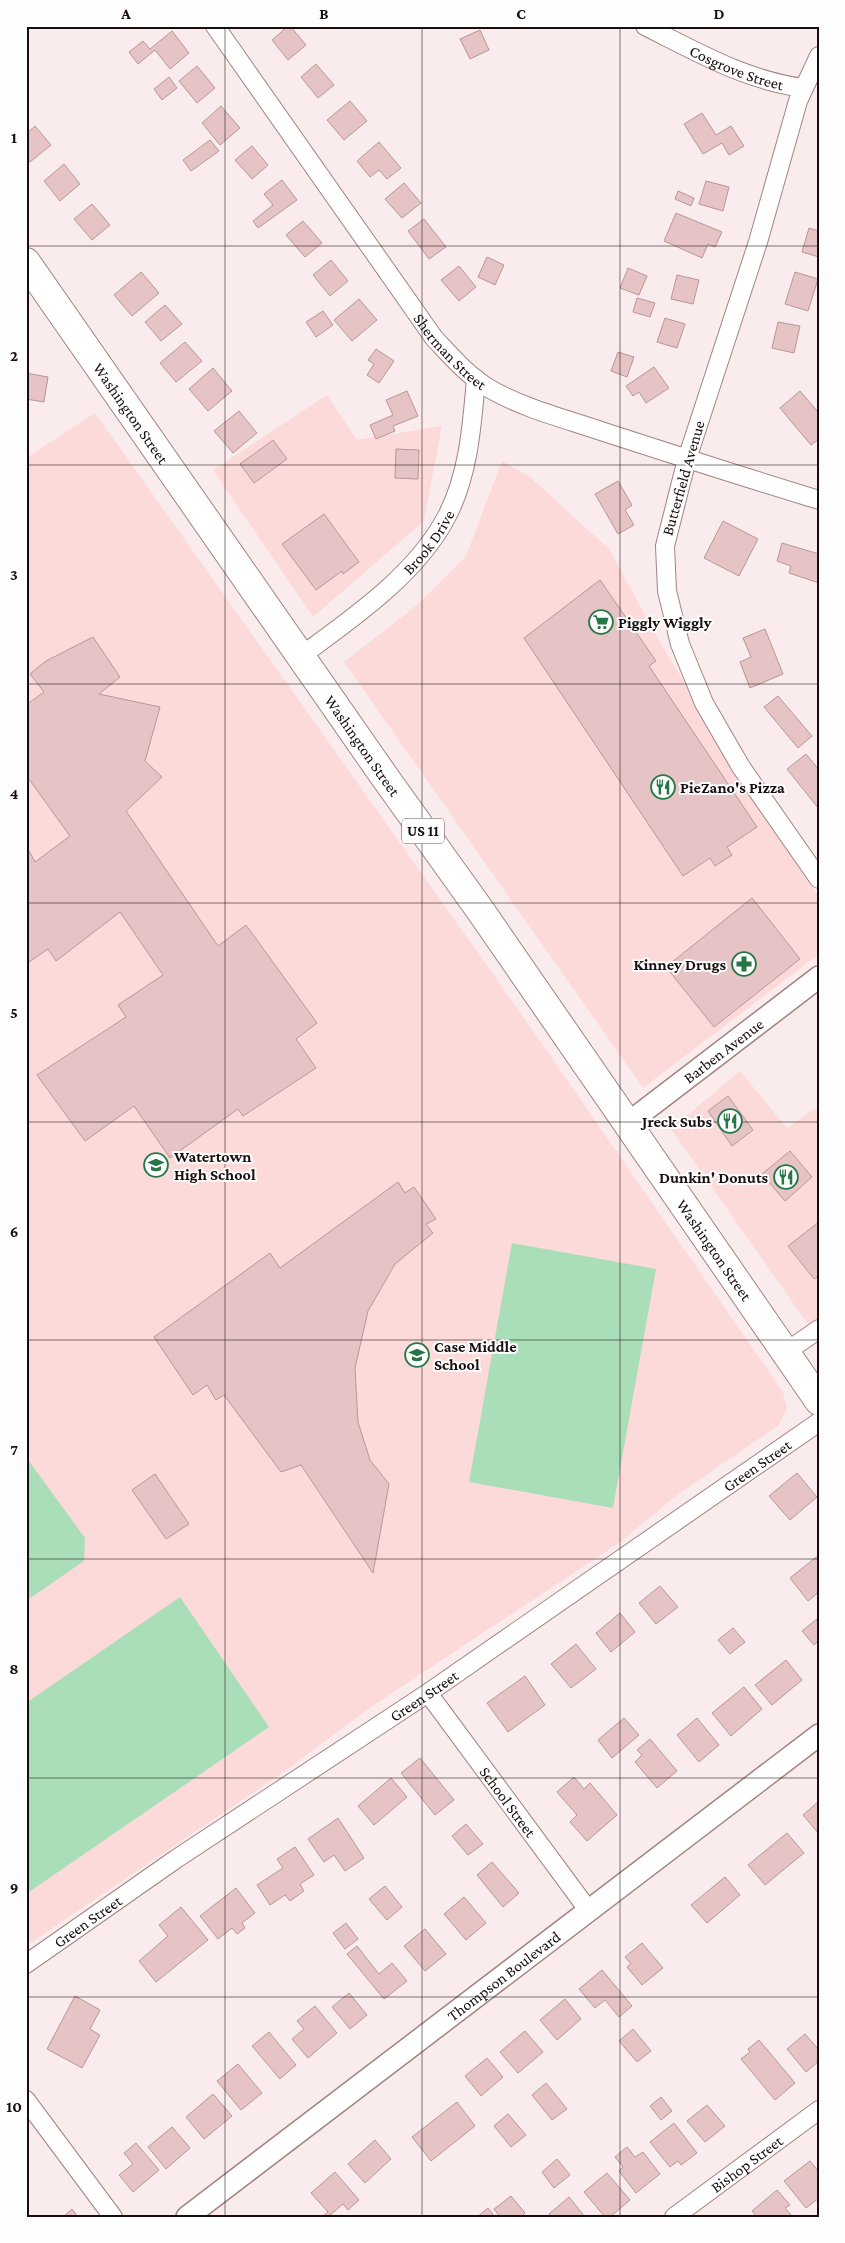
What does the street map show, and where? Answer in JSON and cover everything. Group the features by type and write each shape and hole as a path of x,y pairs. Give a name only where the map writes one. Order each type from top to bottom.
{"main road":[{"name":"Washington Street","path":"26,262 480,910 819,1401"}],"street":[{"name":"Sherman Street","path":"215,26 434,338 458,364 476,379 521,404 686,459 819,500"},
{"name":"Cosgrove Street","path":"645,26 716,62 774,84 803,88"},
{"name":"Butterfield Avenue","path":"819,56 803,88 758,242 686,459 665,546 667,591 680,644 704,703 741,767 819,879"},
{"name":"Brook Drive","path":"301,656 332,634 405,573 435,537 448,515 458,488 472,422 476,379"},
{"name":"Barben Avenue","path":"627,1124 819,977"},
{"path":"786,1352 819,1329"},
{"name":"Green Street","path":"26,1964 176,1860 428,1693 819,1422"},
{"name":"School Street","path":"428,1693 589,1911"},
{"name":"Thompson Boulevard","path":"187,2217 819,1735"},
{"path":"26,2100 113,2217"},
{"name":"Bishop Street","path":"674,2217 819,2110"}],"shaded area":[{"path":"327,395 357,440 442,426 424,521 313,617 213,470"},
{"path":"95,413 520,1012 783,1392 787,1408 779,1425 676,1496 619,1543 374,1705 281,1774 26,1946 26,458"},
{"path":"502,461 530,477 609,549 662,646 819,897 819,954 643,1088 344,662 417,605 466,556"},
{"path":"740,1071 787,1128 819,1106 819,1340 671,1129"}],"green space":[{"path":"512,1243 656,1269 613,1508 469,1482"},
{"path":"26,1457 85,1538 84,1561 26,1601"},
{"path":"180,1597 269,1727 26,1894 26,1703"}],"building":[{"path":"288,26 306,45 288,60 272,40"},
{"path":"480,30 489,50 470,59 460,39"},
{"path":"172,31 189,53 170,69 155,50 138,64 129,52 143,41 150,49"},
{"path":"316,64 334,85 318,98 301,77"},
{"path":"197,66 215,88 197,103 179,81"},
{"path":"169,77 177,88 162,100 154,89"},
{"path":"350,101 367,121 344,140 327,120"},
{"path":"221,106 240,128 220,145 202,123"},
{"path":"702,113 716,135 731,126 744,146 729,155 722,143 703,154 684,124"},
{"path":"35,126 51,145 30,162 26,158 26,134"},
{"path":"210,140 219,151 191,171 183,160"},
{"path":"379,142 401,168 387,179 379,170 370,177 357,161"},
{"path":"252,146 268,165 252,179 235,160"},
{"path":"64,164 80,184 60,201 44,181"},
{"path":"282,180 297,200 258,228 253,221 273,205 264,194"},
{"path":"706,181 729,187 723,211 699,204"},
{"path":"404,183 421,203 402,218 385,199"},
{"path":"678,191 694,198 691,206 675,199"},
{"path":"92,204 110,225 92,240 74,219"},
{"path":"676,213 722,232 715,247 708,244 702,258 664,241"},
{"path":"424,219 446,247 429,259 408,231"},
{"path":"303,221 322,243 305,257 286,235"},
{"path":"809,228 819,231 819,257 802,252"},
{"path":"487,257 504,265 495,285 478,277"},
{"path":"331,260 348,281 330,296 313,275"},
{"path":"459,266 476,287 459,301 441,280"},
{"path":"628,268 647,276 639,295 620,288"},
{"path":"141,272 159,293 132,316 114,295"},
{"path":"795,272 818,279 808,311 785,304"},
{"path":"677,275 699,280 693,304 671,299"},
{"path":"637,298 655,303 650,317 633,312"},
{"path":"359,299 377,320 352,341 334,320"},
{"path":"165,305 182,324 161,341 145,322"},
{"path":"323,311 333,325 316,337 306,322"},
{"path":"665,318 685,324 677,348 657,342"},
{"path":"778,322 800,326 794,353 772,348"},
{"path":"185,342 202,361 176,382 160,363"},
{"path":"376,349 394,361 379,383 367,375 374,364 368,360"},
{"path":"618,352 634,357 627,377 611,371"},
{"path":"654,367 669,388 646,403 639,392 633,396 626,386"},
{"path":"213,368 232,391 208,411 189,389"},
{"path":"26,373 48,377 44,402 26,399"},
{"path":"407,391 418,416 393,426 395,431 376,439 370,425 393,415 386,400"},
{"path":"800,391 819,413 819,439 811,445 780,408"},
{"path":"239,411 257,433 233,453 214,431"},
{"path":"273,440 287,459 254,483 240,464"},
{"path":"396,449 419,450 418,479 395,478"},
{"path":"618,481 632,505 625,510 634,525 618,534 595,494"},
{"path":"324,514 359,562 343,574 342,571 316,590 282,544"},
{"path":"723,521 758,539 739,576 704,558"},
{"path":"782,543 819,554 819,583 789,573 791,566 777,561"},
{"path":"600,580 656,661 649,666 757,827 727,847 732,855 715,866 710,858 683,876 524,638"},
{"path":"765,629 783,674 750,688 740,662 751,657 743,638"},
{"name":"Watertown High School","path":"93,637 120,677 99,694 160,707 145,761 162,777 126,811 218,946 246,925 317,1023 296,1039 316,1068 243,1116 238,1109 170,1158 134,1106 85,1141 37,1075 126,1017 118,1005 163,975 120,912 56,961 48,949 26,964 26,853 29,851 35,862 70,836 26,775 26,705 44,692 30,674 46,661"},
{"path":"778,696 812,736 798,748 764,707"},
{"path":"806,754 819,770 819,809 787,769"},
{"path":"752,898 800,959 714,1027 666,967"},
{"name":"Jreck Subs","path":"728,1096 753,1130 732,1146 708,1111"},
{"path":"790,1151 812,1177 785,1201 762,1174"},
{"path":"398,1182 405,1193 414,1187 436,1219 426,1224 433,1233 395,1264 368,1311 355,1368 358,1422 370,1460 389,1484 373,1573 301,1465 281,1472 224,1395 216,1400 207,1385 193,1395 154,1337 270,1253 280,1268"},
{"path":"819,1222 819,1276 814,1279 788,1246"},
{"path":"797,1473 817,1497 790,1520 769,1496"},
{"path":"155,1474 189,1524 166,1539 132,1490"},
{"path":"819,1555 819,1592 808,1601 790,1578"},
{"path":"660,1586 678,1607 656,1624 639,1603"},
{"path":"620,1613 635,1632 611,1652 596,1633"},
{"path":"817,1619 819,1640 814,1645 802,1631"},
{"path":"733,1628 745,1642 730,1654 718,1640"},
{"path":"576,1644 596,1669 571,1688 551,1664"},
{"path":"786,1660 802,1680 772,1705 755,1685"},
{"path":"525,1676 545,1705 508,1732 487,1703"},
{"path":"744,1687 762,1709 731,1736 712,1713"},
{"path":"624,1718 639,1735 612,1758 598,1740"},
{"path":"697,1718 719,1745 699,1762 677,1735"},
{"path":"650,1739 677,1771 657,1788 635,1762 642,1755 637,1750"},
{"path":"420,1758 454,1800 435,1815 401,1773"},
{"path":"574,1777 584,1789 590,1783 617,1815 587,1841 570,1822 577,1815 557,1792"},
{"path":"391,1778 407,1797 374,1825 358,1806"},
{"path":"819,1801 819,1834 803,1815"},
{"path":"338,1818 364,1858 345,1871 334,1855 324,1862 308,1839"},
{"path":"466,1824 483,1844 468,1855 452,1836"},
{"path":"787,1833 804,1853 765,1885 748,1865"},
{"path":"295,1847 314,1875 300,1884 304,1891 290,1901 285,1895 270,1905 257,1885 283,1868 277,1859"},
{"path":"492,1862 519,1893 503,1907 477,1875"},
{"path":"725,1877 740,1895 707,1923 691,1905"},
{"path":"385,1886 402,1907 387,1920 369,1899"},
{"path":"236,1888 255,1913 242,1923 245,1928 237,1934 232,1928 218,1939 200,1916"},
{"path":"464,1897 486,1923 466,1940 444,1914"},
{"path":"181,1907 208,1940 156,1982 139,1961 168,1936 159,1925"},
{"path":"346,1923 358,1939 345,1949 333,1933"},
{"path":"425,1929 446,1954 425,1971 404,1946"},
{"path":"642,1943 663,1968 642,1985 627,1967 631,1964 625,1957"},
{"path":"357,1946 379,1974 392,1963 407,1981 384,1999 347,1954"},
{"path":"602,1970 632,2006 619,2017 605,2000 595,2008 579,1989"},
{"path":"349,1993 367,2015 350,2029 332,2007"},
{"path":"75,1996 100,2010 90,2029 100,2035 82,2068 47,2049"},
{"path":"565,1999 581,2019 557,2040 540,2020"},
{"path":"315,2006 337,2033 308,2058 292,2039 304,2029 297,2021"},
{"path":"633,2029 651,2051 637,2062 619,2041"},
{"path":"525,2031 543,2052 518,2073 500,2052"},
{"path":"269,2032 296,2065 280,2079 252,2046"},
{"path":"805,2034 819,2050 819,2061 806,2072 787,2049"},
{"path":"759,2040 795,2083 775,2100 741,2059 750,2052 748,2049"},
{"path":"487,2058 503,2077 481,2096 465,2076"},
{"path":"238,2064 262,2093 241,2110 217,2081"},
{"path":"546,2083 567,2109 552,2120 532,2095"},
{"path":"213,2094 232,2116 204,2139 186,2117"},
{"path":"661,2097 672,2111 661,2120 650,2106"},
{"path":"457,2102 475,2126 431,2161 412,2137"},
{"path":"707,2105 725,2126 705,2142 687,2121"},
{"path":"508,2114 526,2135 511,2147 494,2126"},
{"path":"674,2123 697,2153 681,2165 678,2161 670,2167 650,2142"},
{"path":"172,2127 190,2148 166,2169 148,2147"},
{"path":"375,2140 391,2159 365,2183 348,2164"},
{"path":"136,2143 159,2170 133,2192 119,2175 133,2164 124,2153"},
{"path":"627,2147 635,2157 643,2152 660,2174 636,2193 619,2171 623,2167 615,2157"},
{"path":"557,2159 570,2175 554,2188 542,2172"},
{"path":"810,2161 819,2172 819,2198 806,2208 784,2181"},
{"path":"335,2172 359,2200 348,2210 343,2204 328,2217 322,2217 328,2212 311,2193"},
{"path":"607,2173 630,2200 610,2217 605,2217 584,2192"},
{"path":"777,2190 790,2205 785,2208 793,2217 757,2217 752,2211"},
{"path":"511,2196 525,2213 521,2217 500,2217 494,2209"},
{"path":"569,2197 585,2217 551,2217 549,2214"},
{"path":"488,2208 495,2217 477,2217"},
{"path":"72,2209 78,2217 63,2217"}],"place":[{"name":"Piggly Wiggly","path":"601,622"},
{"name":"PieZano's Pizza","path":"663,787"},
{"name":"Kinney Drugs","path":"744,964"},
{"name":"Jreck Subs","path":"730,1121"},
{"name":"Watertown High School","path":"156,1165"},
{"name":"Dunkin' Donuts","path":"786,1177"},
{"name":"Case Middle School","path":"417,1355"}]}
